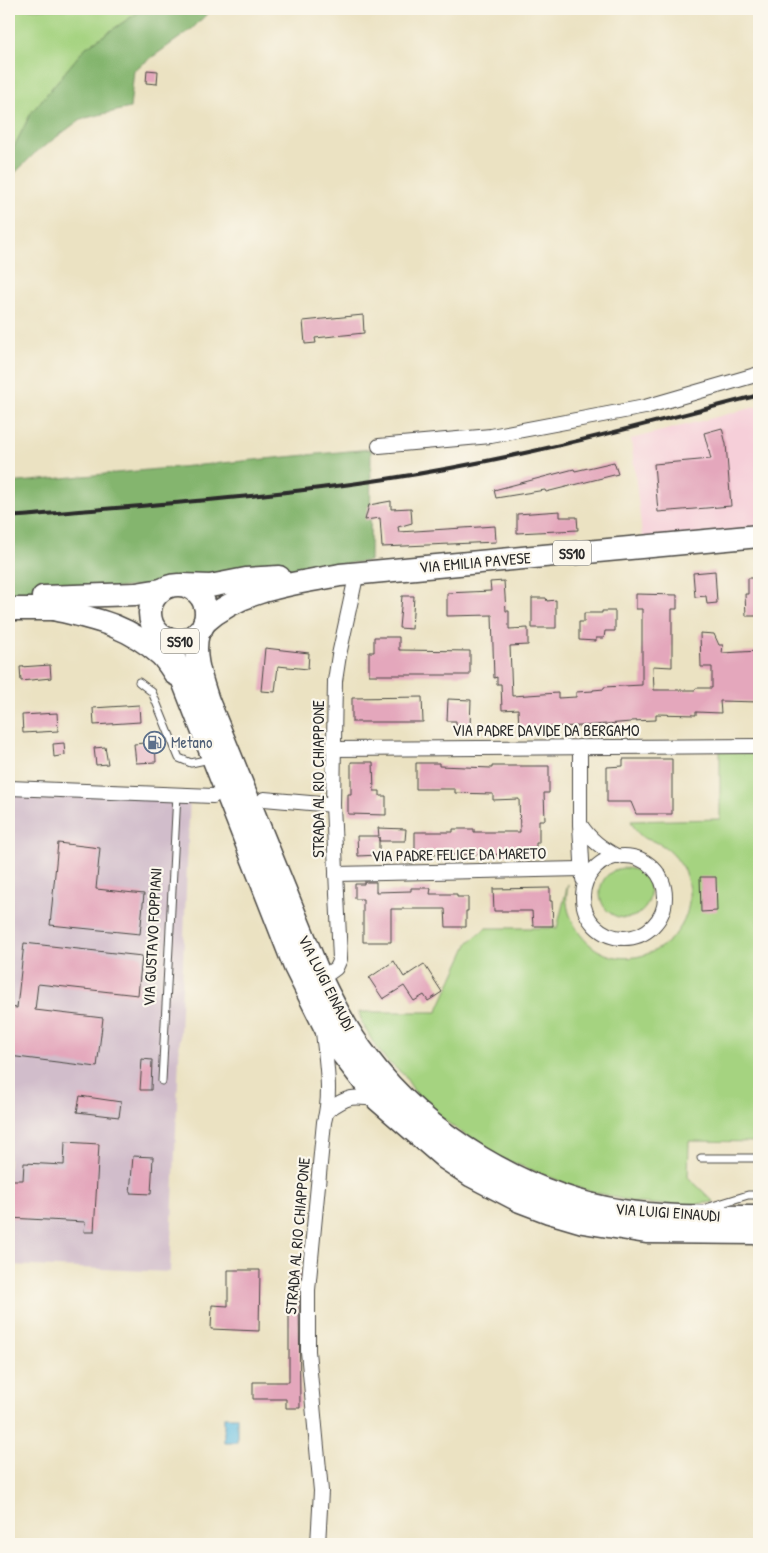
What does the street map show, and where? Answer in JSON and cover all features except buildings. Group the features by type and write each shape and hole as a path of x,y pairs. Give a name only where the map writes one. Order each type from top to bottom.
{"main road":[{"name":"VIA EMILIA PAVESE","path":"9,598 136,594 172,588 210,586 246,579 349,574 759,536"},
{"name":"VIA EMILIA PAVESE","path":"201,628 216,611 244,597 280,586 349,574"},
{"name":"SS10","path":"9,609 50,608 104,614 121,618 163,636 176,641 191,638 201,628 206,611 202,599 194,590 172,588 151,603 150,611 153,627 163,636"},
{"path":"50,608 92,617 121,628 162,656 183,681"},
{"name":"VIA LUIGI EINAUDI","path":"201,628 196,642 199,674 208,701 321,979 337,1011 367,1057 411,1106 490,1164 538,1187 582,1202 623,1211 682,1216 759,1217"},
{"name":"VIA LUIGI EINAUDI","path":"163,636 183,681 295,967 321,1021 342,1054 378,1100 445,1158 472,1176 520,1201 550,1212 583,1222 646,1232 759,1233"}],"street":[{"path":"379,446 492,436 646,407 759,374"},
{"name":"STRADA AL RIO CHIAPPONE","path":"321,979 336,968 340,959 333,805 333,749 335,681 349,574"},
{"name":"VIA PADRE DAVIDE DA BERGAMO","path":"333,749 759,746"},
{"path":"580,747 583,902 587,916 595,927 607,935 620,938 634,937 647,932 657,922 663,910 665,896 663,883 656,871 645,862 632,857 618,857 606,860 596,867 588,877 584,889"},
{"path":"9,788 213,796"},
{"path":"264,800 333,805"},
{"path":"580,824 600,847 618,857"},
{"name":"VIA PADRE FELICE DA MARETO","path":"336,874 582,869"},
{"name":"STRADA AL RIO CHIAPPONE","path":"318,1544 322,1491 308,1351 308,1290 324,1122 327,1110 325,1054 321,1021"},
{"path":"327,1110 342,1100 353,1097 363,1096 378,1100"}],"lane":[{"path":"139,682 152,692 179,758 191,763 213,759"},
{"name":"VIA GUSTAVO FOPPIANI","path":"162,1081 177,794"},
{"path":"701,1158 759,1158"},
{"path":"682,1216 748,1195 759,1195"}],"shaded area":[{"path":"759,406 759,534 643,543 631,439"},
{"path":"9,788 190,795 170,1272 9,1265"}],"green space":[{"path":"9,9 143,9 85,48 31,113 9,157"},
{"path":"143,9 212,9 192,29 134,70 130,108 81,119 35,153 9,179 9,157 31,113 85,48"},
{"path":"371,449 370,561 9,600 9,483"},
{"path":"759,744 759,1142 689,1141 688,1177 714,1202 684,1206 636,1203 575,1187 493,1155 423,1105 404,1075 387,1061 374,1044 362,1023 359,1012 437,1012 469,942 486,928 557,928 568,884 567,901 572,919 580,934 597,950 616,957 637,957 656,950 672,938 684,920 689,900 686,876 682,866 672,853 660,844 641,836 631,821 720,819 720,745"},
{"path":"625,868 639,872 646,879 650,893 646,907 639,914 625,918 611,914 604,907 600,893 604,879 611,872"}],"water":[{"path":"224,1417 237,1417 237,1442 224,1442"}],"railway":[{"path":"9,517 245,496 386,479 527,453 759,395"}],"place":[{"name":"Metano","path":"155,742"}]}
